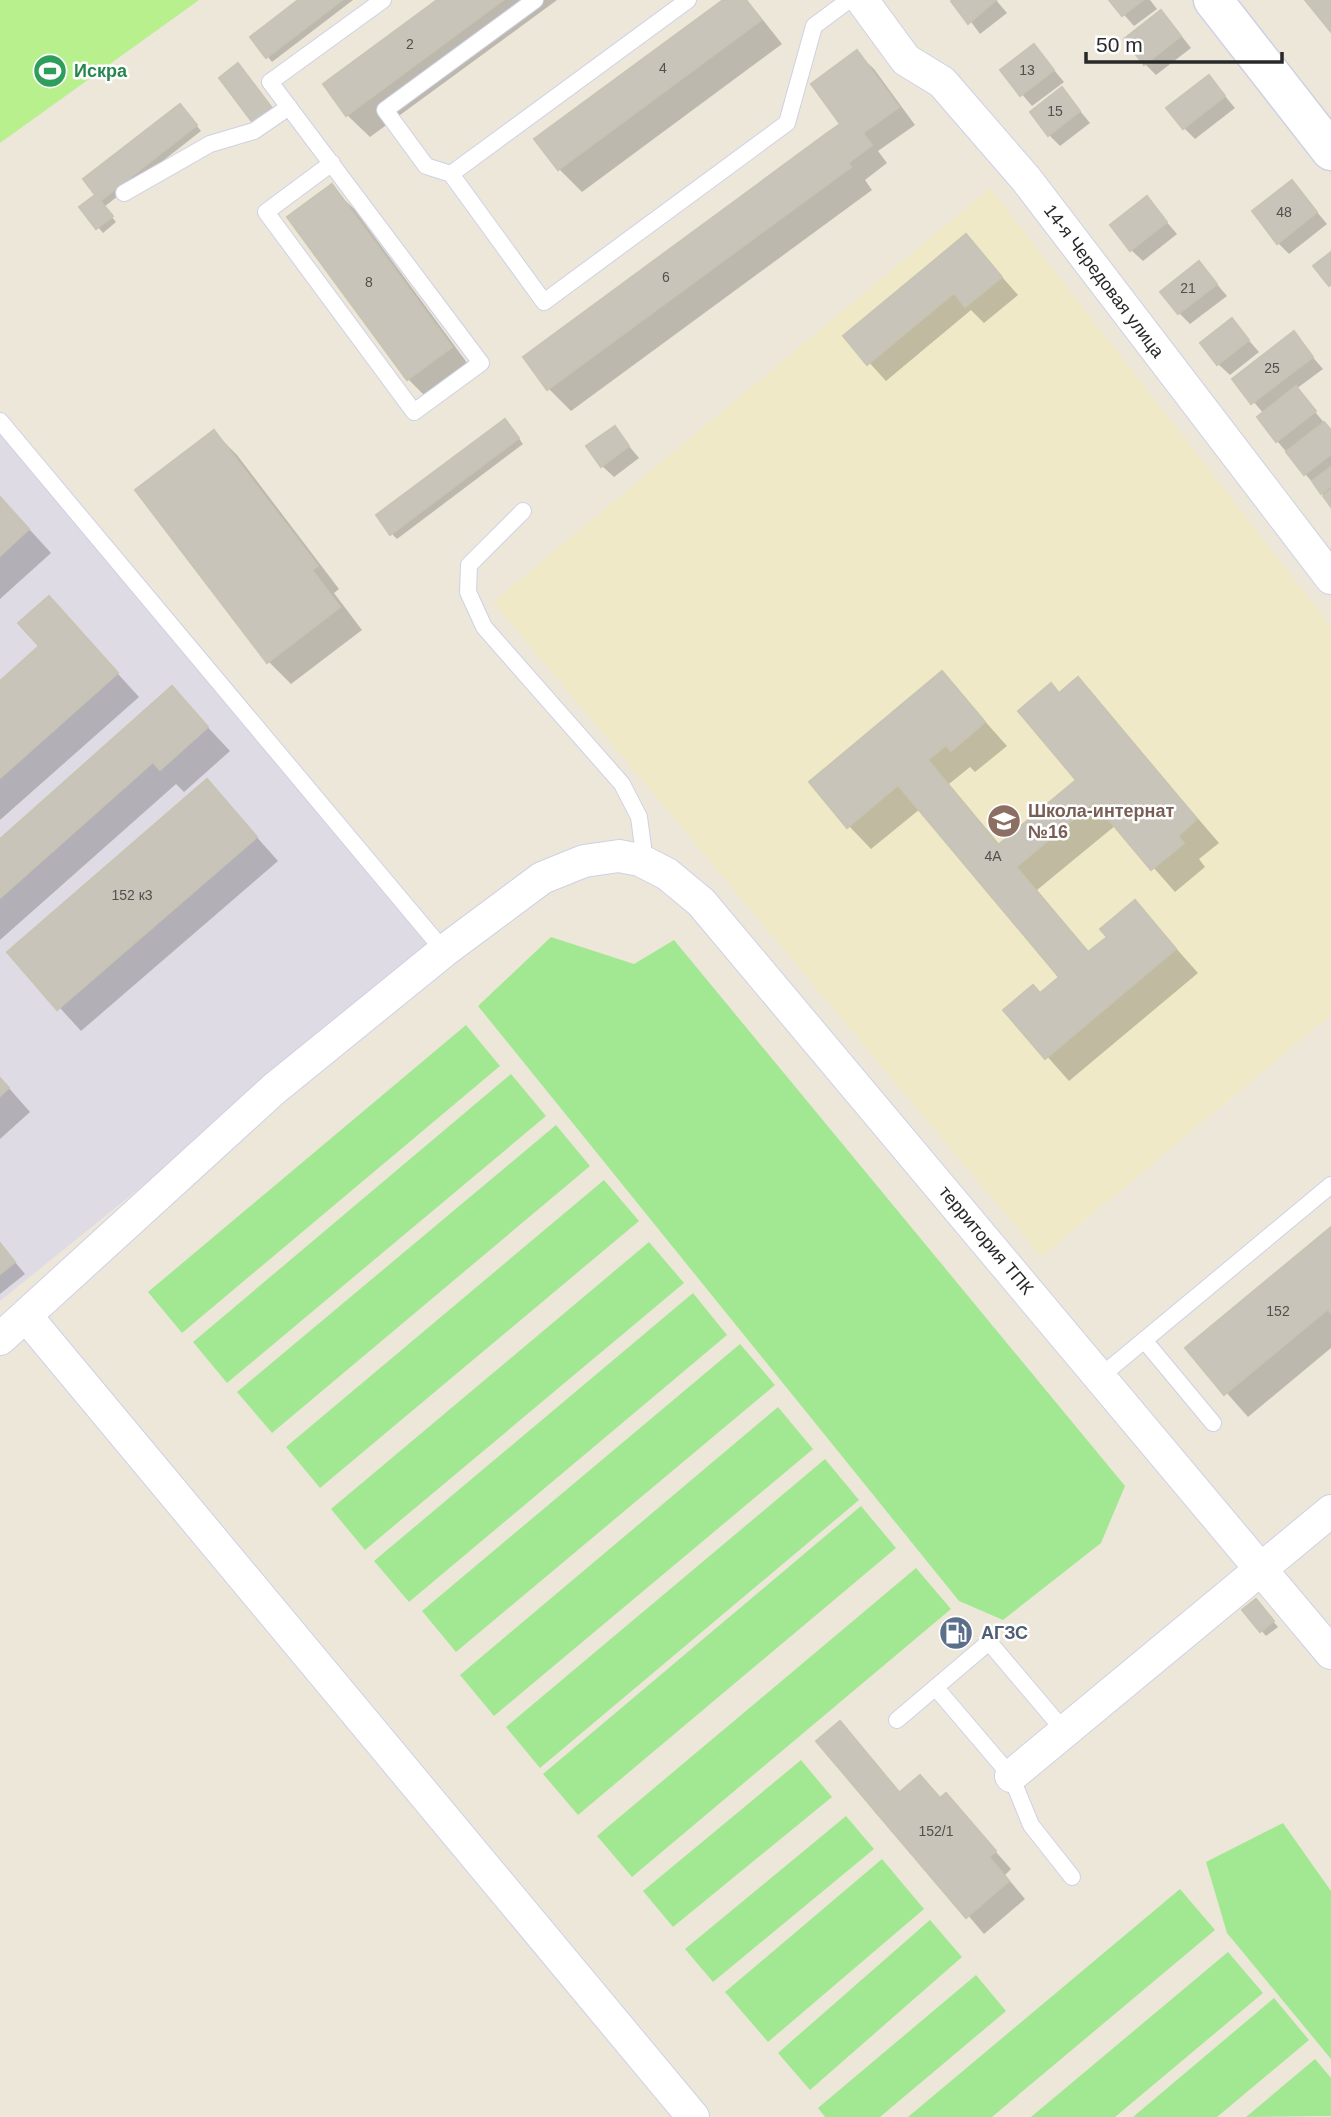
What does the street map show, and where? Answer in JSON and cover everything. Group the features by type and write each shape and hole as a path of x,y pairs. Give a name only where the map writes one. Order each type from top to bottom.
{"main road":[{"path":"1213,0 1331,151"}],"street":[{"name":"14-я Чередовая улица","path":"862,0 906,60 942,82 1026,178 1331,578"},
{"path":"0,1339 274,1090 444,951 542,878 584,861 630,858"},
{"name":"территория ТПК","path":"630,858 667,874 701,902 1331,1653"},
{"path":"26,1316 693,2117"},
{"path":"1011,1776 1331,1511"}],"lane":[{"path":"332,163 266,212 414,412 481,363 332,163 270,82 383,0"},
{"path":"535,0 385,110 426,166 451,174 544,302 787,123 814,26 849,0"},
{"path":"451,174 688,0"},
{"path":"124,193 210,144 254,131 289,107"},
{"path":"0,421 444,951"},
{"path":"523,510 470,565 467,592 484,627 622,784 639,817 643,847 630,858"},
{"path":"1101,1376 1331,1185"},
{"path":"1144,1340 1213,1423"},
{"path":"897,1720 989,1642 1066,1733"},
{"path":"936,1688 1011,1776 1031,1825 1072,1877"}],"shaded area":[{"name":"Школа-интернат №16","path":"990,188 1331,626 1331,1015 1041,1257 493,602"},
{"path":"0,417 442,944 0,1301"}],"green space":[{"name":"Искра","path":"0,0 199,0 0,143"},
{"path":"551,937 634,964 674,940 1125,1486 1101,1543 1003,1620 959,1601 478,1006"},
{"path":"466,1025 500,1066 182,1333 148,1292"},
{"path":"511,1074 546,1116 227,1383 193,1342"},
{"path":"556,1125 590,1166 272,1433 237,1392"},
{"path":"604,1180 639,1221 320,1488 286,1447"},
{"path":"649,1242 684,1283 365,1550 331,1509"},
{"path":"693,1293 727,1335 409,1602 374,1561"},
{"path":"740,1344 775,1385 456,1652 422,1611"},
{"path":"778,1407 813,1449 494,1716 460,1675"},
{"path":"825,1459 859,1500 540,1768 506,1727"},
{"path":"861,1506 896,1548 578,1815 543,1774"},
{"path":"916,1568 951,1609 632,1877 597,1836"},
{"path":"801,1760 832,1797 673,1927 643,1891"},
{"path":"846,1816 874,1849 713,1982 685,1949"},
{"path":"1283,1823 1331,1891 1331,2059 1227,1933 1206,1862"},
{"path":"882,1859 924,1909 768,2042 725,1992"},
{"path":"1180,1889 1215,1930 992,2117 908,2117"},
{"path":"930,1920 962,1957 810,2090 778,2053"},
{"path":"1228,1952 1263,1993 1115,2117 1031,2117"},
{"path":"976,1975 1006,2011 880,2117 825,2117 818,2108"},
{"path":"1274,1998 1309,2040 1217,2117 1133,2117"},
{"path":"1315,2059 1331,2078 1331,2116 1246,2117"}],"building":[{"path":"298,0 342,0 266,58 250,37"},
{"path":"437,0 503,0 346,116 323,84"},
{"path":"723,0 746,0 761,20 558,170 534,139"},
{"path":"952,0 996,0 968,24 951,1"},
{"path":"1109,0 1143,0 1122,16"},
{"path":"1305,0 1331,0 1331,32"},
{"path":"1161,10 1181,36 1144,65 1124,39"},
{"path":"1034,44 1054,70 1020,96 1000,70"},
{"path":"857,50 899,107 863,133 872,145 848,163 826,134 840,124 811,84"},
{"path":"238,63 272,108 253,123 219,78"},
{"path":"1209,75 1225,96 1183,129 1166,108"},
{"path":"1062,87 1080,111 1048,136 1030,112"},
{"path":"180,104 197,125 100,201 113,216 96,229 79,207 95,195 83,179"},
{"path":"826,134 851,167 547,390 523,357"},
{"path":"1292,180 1317,212 1277,244 1252,211"},
{"path":"332,184 452,347 407,380 287,217"},
{"path":"1147,196 1167,222 1130,251 1110,225"},
{"path":"966,234 1002,277 965,307 954,293 867,365 843,336"},
{"path":"1331,252 1331,284 1329,286 1313,266"},
{"path":"1199,261 1217,284 1178,314 1160,292"},
{"path":"1232,318 1249,340 1217,365 1200,343"},
{"path":"1294,331 1313,357 1251,404 1232,379"},
{"path":"1296,386 1316,411 1276,442 1257,417"},
{"path":"505,419 519,438 390,535 376,515"},
{"path":"1324,422 1331,430 1331,454 1304,475 1286,452"},
{"path":"615,426 629,446 601,467 586,446"},
{"path":"214,430 318,566 312,570 340,607 267,663 135,490"},
{"path":"1331,467 1331,486 1321,494 1312,481"},
{"path":"1331,490 1331,507 1323,496"},
{"path":"0,497 29,529 0,556"},
{"path":"49,596 118,673 0,778 0,681 39,646 18,623"},
{"path":"942,671 985,722 951,751 946,745 928,760 998,845 1076,780 1018,711 1051,683 1059,693 1078,677 1197,819 1178,836 1184,843 1151,870 1094,802 1016,867 1088,952 1107,937 1100,929 1135,900 1176,949 1045,1059 1003,1010 1033,985 1040,993 1059,977 898,785 847,828 809,782"},
{"path":"172,686 208,727 160,770 153,762 0,898 0,839"},
{"path":"207,779 257,837 57,1010 7,952"},
{"path":"0,1078 9,1088 0,1096"},
{"path":"1331,1227 1331,1313 1328,1309 1224,1395 1185,1348"},
{"path":"0,1243 15,1262 0,1274"},
{"path":"1256,1599 1274,1621 1260,1632 1242,1610"},
{"path":"840,1721 899,1792 876,1812 816,1741"},
{"path":"920,1775 940,1798 946,1793 996,1851 989,1857 1009,1881 966,1918 876,1812"}],"place":[{"name":"Искра","path":"50,71"},
{"name":"Школа-интернат №16","path":"1004,821"},
{"name":"АГЗС","path":"956,1633"}]}
